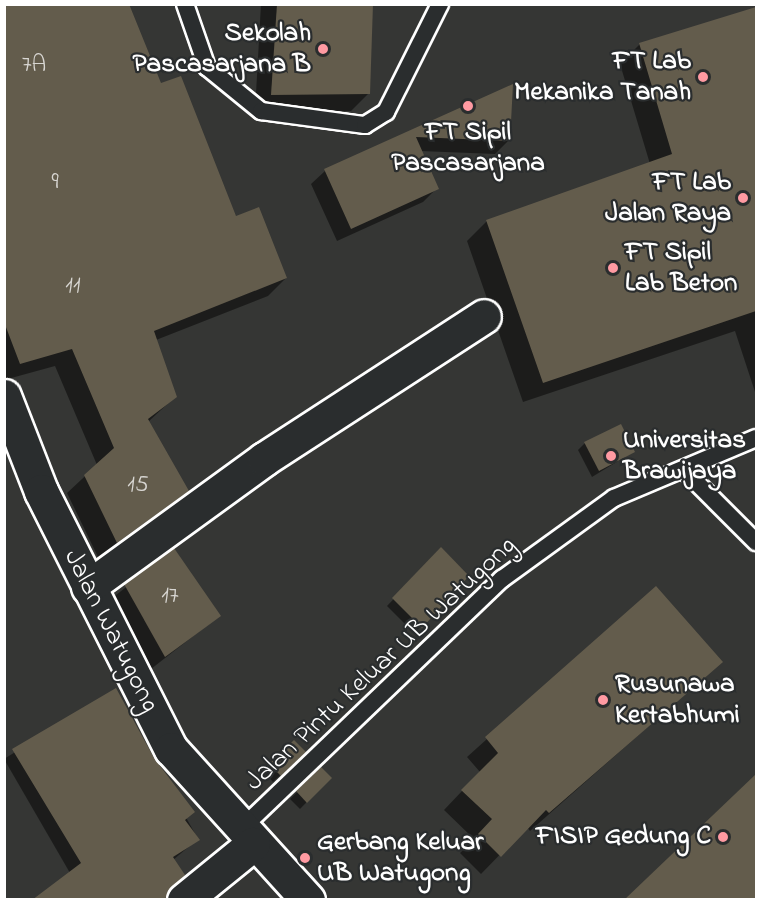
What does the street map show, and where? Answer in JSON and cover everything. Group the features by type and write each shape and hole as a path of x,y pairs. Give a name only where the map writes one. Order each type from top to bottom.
{"street":[{"path":"88,587 264,459 484,316"},
{"name":"Jalan Watugong","path":"4,396 41,491 171,748 247,837 308,900"},
{"path":"184,900 247,837"}],"lane":[{"path":"185,4 207,67 261,111 365,125 386,112 440,4"},
{"name":"Jalan Pintu Keluar UB Watugong","path":"247,837 502,579 614,498 756,438"},
{"path":"684,470 756,542"}],"building":[{"path":"4,4 129,4 161,83 181,76 236,216 259,207 287,278 154,331 177,397 148,419 189,491 117,543 84,475 114,448 72,349 20,364 4,322"},
{"name":"Sekolah Pascasarjana B","path":"277,4 373,4 370,94 271,95"},
{"name":"FT Sipil Lab Beton","path":"756,7 756,311 543,383 486,220 672,154 639,43"},
{"path":"513,84 510,141 416,137 439,189 351,229 324,169"},
{"path":"621,424 635,452 599,471 584,442"},
{"path":"441,547 469,576 422,628 392,598"},
{"path":"174,548 221,616 165,657 124,584"},
{"name":"Rusunawa Kertabhumi","path":"656,586 723,662 549,813 546,810 501,857 478,834 492,819 461,790 498,753 485,737"},
{"path":"116,688 154,758 195,812 185,820 200,840 173,857 185,875 164,900 32,900 81,863 12,749"},
{"path":"294,740 306,752 281,776 269,764"},
{"path":"321,767 332,778 307,803 296,791"},
{"name":"FISIP Gedung C","path":"756,774 756,900 624,900"}],"place":[{"name":"Sekolah Pascasarjana B","path":"323,49"},
{"name":"FT Lab Mekanika Tanah","path":"703,77"},
{"name":"FT Sipil Pascasarjana","path":"468,106"},
{"name":"FT Lab Jalan Raya","path":"743,198"},
{"name":"FT Sipil Lab Beton","path":"613,268"},
{"name":"Universitas Brawijaya","path":"611,456"},
{"name":"Rusunawa Kertabhumi","path":"603,700"},
{"name":"FISIP Gedung C","path":"723,837"},
{"name":"Gerbang Keluar UB Watugong","path":"305,858"}]}
